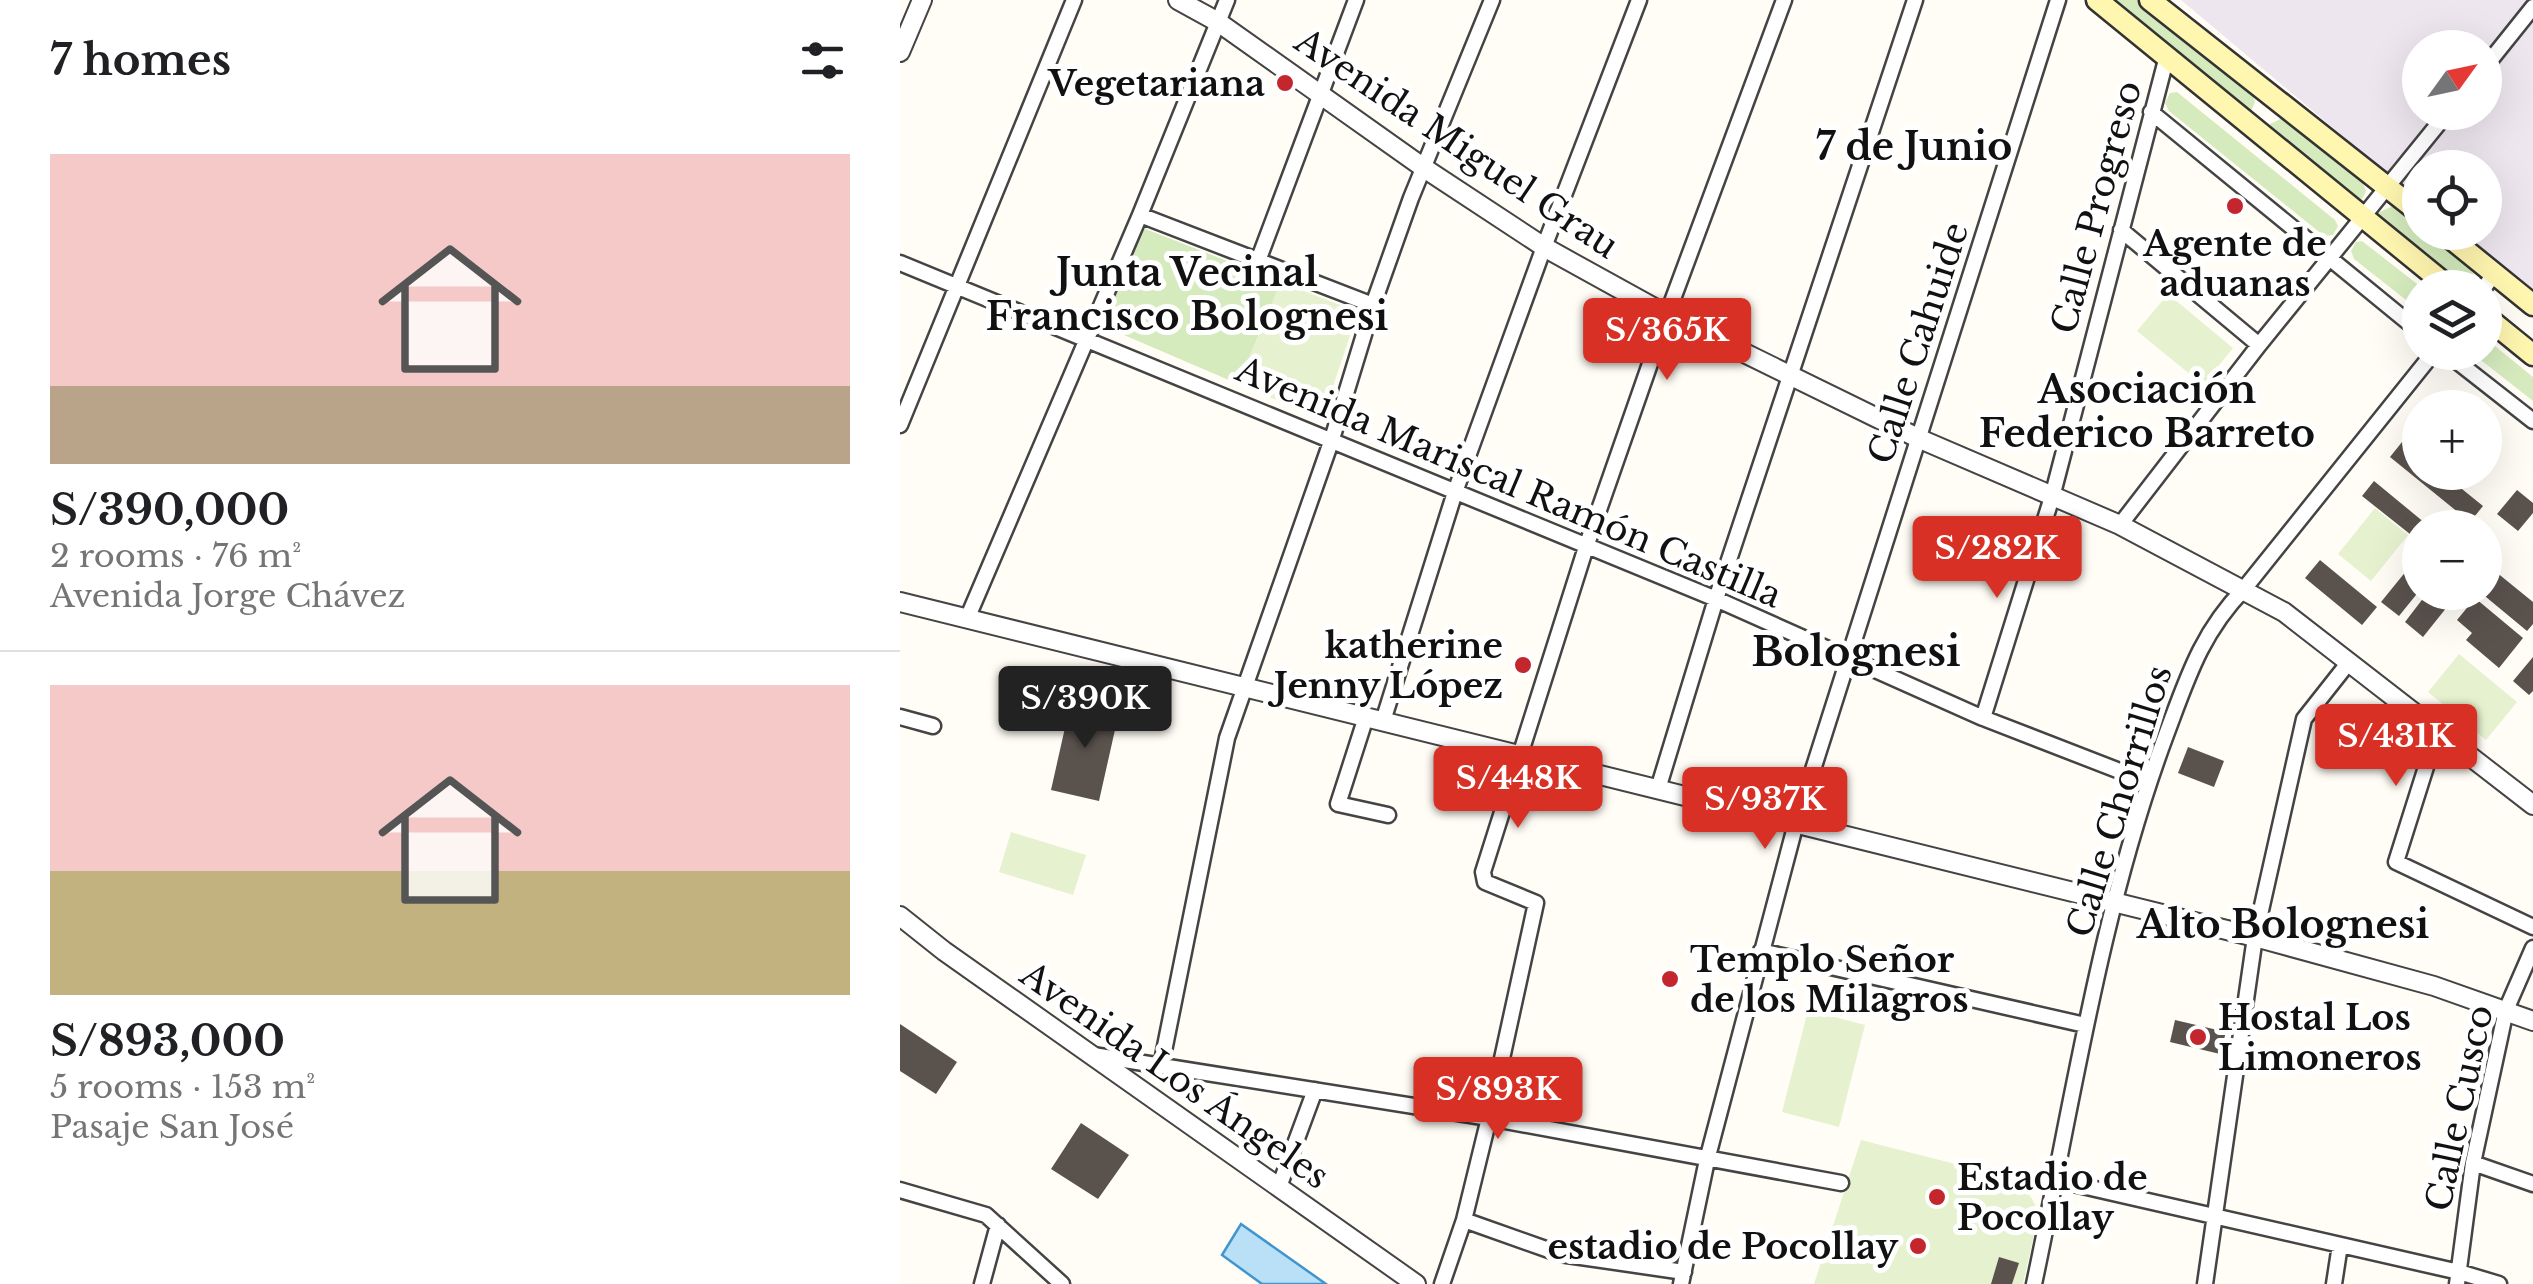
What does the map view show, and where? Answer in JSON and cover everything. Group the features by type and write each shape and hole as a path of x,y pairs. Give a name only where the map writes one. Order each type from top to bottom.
{"main road":[{"path":"2097,0 2428,270"},
{"path":"2150,0 2402,199"},
{"path":"2460,250 2479,270"},
{"path":"2502,288 2533,304"},
{"path":"2502,330 2533,355"}],"street":[{"path":"900,52 922,0"},
{"path":"900,425 1074,0"},
{"name":"Avenida Miguel Grau","path":"1178,0 1218,22 1424,168 1544,247 1667,316 1920,439 2120,525 2284,612 2533,805"},
{"path":"967,618 1227,0"},
{"path":"1258,261 1356,0"},
{"path":"1161,1066 1227,738 1332,440 1372,305 1492,0"},
{"path":"1388,816 1338,804 1374,719 1544,247 1639,0"},
{"path":"1442,1284 1464,1220 1536,908 1533,900 1485,882 1482,872 1586,547 1784,0"},
{"path":"1658,789 1788,378 1916,0"},
{"name":"Calle Cahuide","path":"1682,1278 1707,1160 1796,823 2058,0"},
{"path":"2502,45 2533,7"},
{"name":"Calle Progreso","path":"1983,718 2052,497 2167,56"},
{"path":"2151,112 2402,317"},
{"path":"2120,525 2259,344 2434,130"},
{"path":"1140,214 1372,305"},
{"path":"2120,230 2259,344"},
{"name":"Avenida Mariscal Ramón Castilla","path":"900,262 1716,599 1983,718 2148,782"},
{"name":"Calle Chorrillos","path":"2034,1284 2085,1025 2116,902 2148,782 2197,650 2222,612 2420,370"},
{"path":"2468,370 2533,421"},
{"path":"900,602 2256,936 2434,986 2533,1020"},
{"path":"2205,1284 2256,936 2304,719 2349,662"},
{"path":"900,734 902,718 933,726"},
{"path":"2438,729 2396,862 2533,928"},
{"name":"Avenida Los Ángeles","path":"900,916 944,952 1416,1284"},
{"name":"Calle Cusco","path":"2458,1278 2473,1163 2506,1010 2533,948"},
{"path":"1760,951 2085,1025"},
{"path":"1093,1055 1489,1118 1841,1183"},
{"path":"1279,1187 1314,1090"},
{"path":"2473,1163 2533,1184"},
{"path":"2056,1180 2340,1245 2458,1278 2500,1284"},
{"path":"900,1190 973,1209 998,1225 1062,1284"},
{"path":"1464,1220 1560,1254 1682,1278"},
{"path":"982,1284 998,1225"},
{"path":"2334,1284 2340,1245"}],"shaded area":[{"path":"2181,0 2533,0 2533,289 2483,250 2502,250 2502,150 2402,150 2402,186"}],"green space":[{"path":"2106,0 2137,0 2252,93 2255,102 2251,111 2239,108"},
{"path":"2177,92 2335,220 2338,226 2333,235 2324,236 2169,111 2165,103 2170,93"},
{"path":"2284,117 2362,181 2366,191 2362,199 2350,196 2272,132 2270,124"},
{"path":"2393,206 2402,213 2402,238 2381,221 2378,213"},
{"path":"1143,228 1281,282 1238,384 1103,326"},
{"path":"2362,241 2402,272 2402,297 2354,259 2351,251 2356,242"},
{"path":"2417,250 2447,250 2471,270 2442,270"},
{"path":"1281,282 1358,312 1322,419 1238,384"},
{"path":"2168,294 2233,348 2203,385 2137,331"},
{"path":"2502,352 2533,377 2533,401 2494,370 2502,370"},
{"path":"2375,508 2402,530 2402,542 2371,581 2338,554"},
{"path":"2459,654 2517,702 2486,740 2428,692"},
{"path":"1011,832 1086,855 1073,895 999,872"},
{"path":"1808,1010 1865,1025 1839,1127 1782,1112"},
{"name":"Estadio de Pocollay","path":"1861,1140 2022,1181 2039,1212 2023,1284 1814,1284"}],"water":[{"path":"1241,1224 1326,1284 1262,1284 1222,1255"}],"building":[{"path":"2402,442 2402,467 2390,457"},
{"path":"2374,481 2409,510 2402,510 2402,528 2362,496"},
{"path":"2431,490 2463,490 2483,506 2480,510 2455,510"},
{"path":"2517,490 2533,503 2533,513 2518,531 2502,518 2500,510"},
{"path":"2320,560 2377,607 2362,625 2305,578"},
{"path":"2402,576 2404,610 2399,616 2381,602"},
{"path":"2502,577 2533,602 2533,624 2527,631 2502,610"},
{"path":"2414,610 2445,610 2423,637 2405,622"},
{"path":"2465,610 2489,610 2523,638 2499,668 2466,640 2472,633 2457,620"},
{"path":"2533,657 2533,691 2529,695 2513,681"},
{"path":"1071,701 1119,712 1099,801 1051,790"},
{"path":"2188,747 2224,761 2214,787 2178,773"},
{"name":"Hostal Los Limoneros","path":"2175,1020 2226,1032 2220,1054 2170,1042"},
{"path":"900,1024 957,1062 936,1094 900,1071"},
{"path":"1081,1123 1129,1155 1098,1199 1051,1169"},
{"path":"1999,1257 2019,1263 2012,1284 1991,1284"}],"place":[{"name":"Vegetariana","path":"1285,83"},
{"name":"Agente de aduanas","path":"2235,206"},
{"name":"katherine Jenny López","path":"1523,665"},
{"name":"Templo Señor de los Milagros","path":"1670,979"},
{"name":"Hostal Los Limoneros","path":"2198,1037"},
{"name":"Estadio de Pocollay","path":"1937,1197"},
{"name":"estadio de Pocollay","path":"1918,1246"}],"district":[{"name":"7 de Junio","path":"1914,146"},
{"name":"Junta Vecinal Francisco Bolognesi","path":"1187,294"},
{"name":"Asociación Federico Barreto","path":"2147,411"},
{"name":"Bolognesi","path":"1856,652"},
{"name":"Alto Bolognesi","path":"2283,924"}]}
